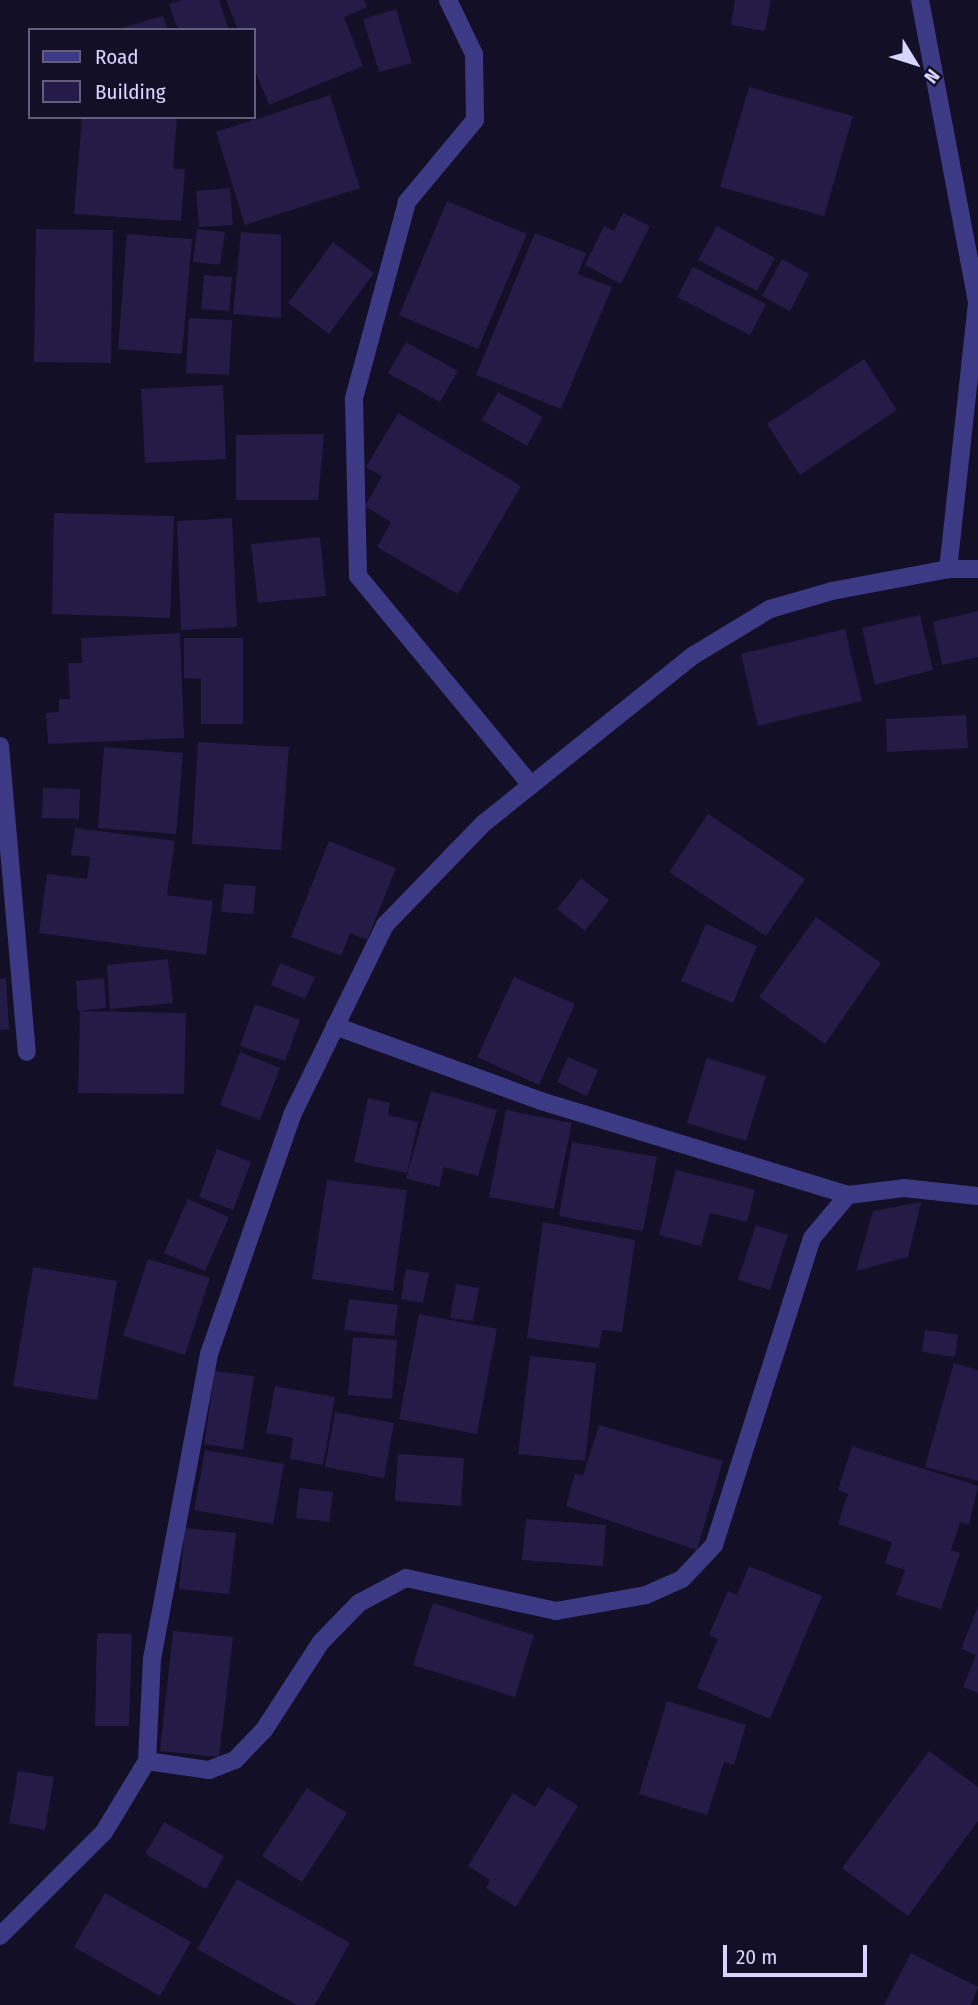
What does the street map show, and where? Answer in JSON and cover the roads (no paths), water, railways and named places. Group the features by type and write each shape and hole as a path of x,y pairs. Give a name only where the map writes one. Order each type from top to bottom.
{"street":[{"path":"448,0 474,54 475,120 407,202 354,399 358,576 531,785"},
{"path":"920,0 977,303 948,569"},
{"path":"2,1929 104,1832 147,1761 152,1659 209,1354 292,1115 384,925 484,823 694,655 770,609 948,569 978,569"},
{"path":"0,746 27,1052"},
{"path":"335,1027 541,1101 848,1195 904,1188 978,1196"},
{"path":"147,1761 209,1770 235,1760 264,1730 321,1642 359,1603 406,1578 556,1611 646,1595 682,1579 714,1545 812,1238 848,1195"}]}
